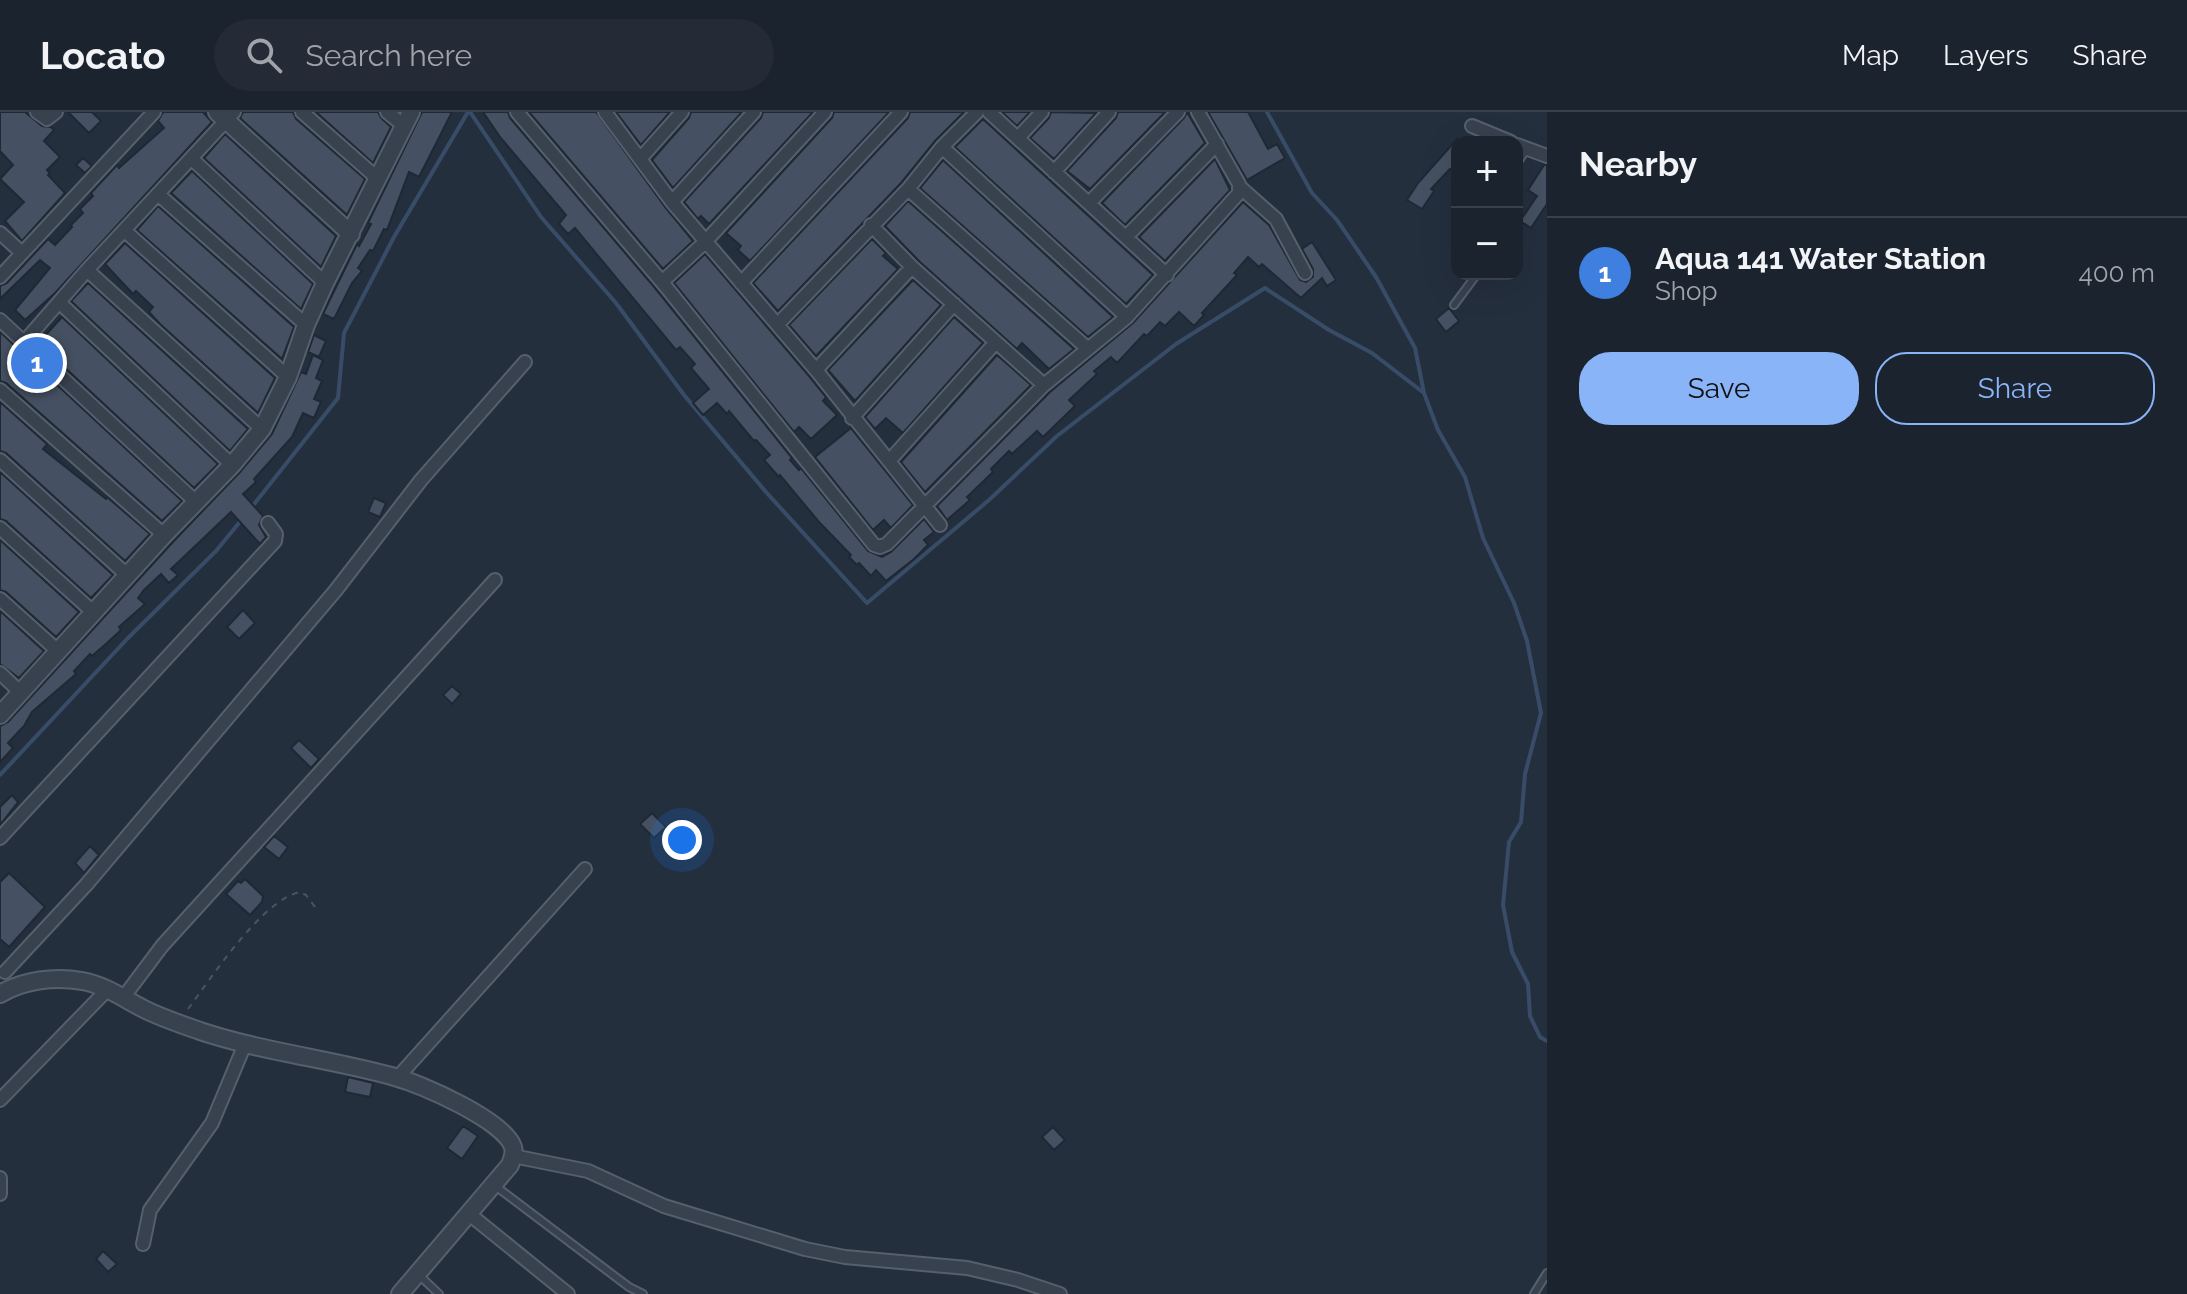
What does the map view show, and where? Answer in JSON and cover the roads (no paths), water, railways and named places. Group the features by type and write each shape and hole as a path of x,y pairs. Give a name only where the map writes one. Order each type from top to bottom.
{"street":[{"path":"37,112 49,119 56,112"},
{"path":"0,277 154,112"},
{"path":"302,112 377,178"},
{"path":"0,715 262,429 288,377 325,283 407,119 387,112"},
{"path":"517,112 662,282 874,545 880,547 887,544 1044,385 1127,317 1241,188"},
{"path":"640,159 682,112"},
{"path":"672,202 754,112"},
{"path":"662,282 705,242 825,112"},
{"path":"741,283 901,112"},
{"path":"778,324 977,112"},
{"path":"989,112 1167,275"},
{"path":"1018,138 1042,112"},
{"path":"1054,172 1109,112"},
{"path":"1089,203 1178,112"},
{"path":"1198,112 1241,188 1276,219 1305,273"},
{"path":"608,113 672,202 778,324 940,525"},
{"path":"25,341 192,159 226,115 351,234"},
{"path":"1472,126 1496,136"},
{"path":"1126,237 1217,144"},
{"path":"942,147 1127,317"},
{"path":"1523,147 1547,156"},
{"path":"192,159 325,283"},
{"path":"908,189 1087,348"},
{"path":"159,195 306,325"},
{"path":"871,225 912,267 1044,385"},
{"path":"125,231 288,377"},
{"path":"0,233 22,253"},
{"path":"816,370 912,267"},
{"path":"87,270 262,429"},
{"path":"60,303 232,465"},
{"path":"852,418 954,304"},
{"path":"0,320 195,501"},
{"path":"890,460 996,342"},
{"path":"400,1294 510,1165 513,1147 487,1120 458,1103 398,1077 245,1044 177,1022 82,980 23,983 8,990 3,970 86,885 336,590 421,480 525,362"},
{"path":"0,390 164,535"},
{"path":"0,460 128,576"},
{"path":"0,838 275,541 276,534 268,523"},
{"path":"0,528 93,612"},
{"path":"0,1100 115,994 172,935 495,580"},
{"path":"0,599 59,652"},
{"path":"0,673 20,692"},
{"path":"398,1077 585,869"},
{"path":"143,1244 150,1210 212,1123 245,1044"},
{"path":"513,1156 588,1171 664,1206 805,1249 845,1257 989,1272 1060,1294"},
{"path":"0,1178 0,1194"},
{"path":"468,1213 568,1294"}],"lane":[{"path":"1454,305 1473,280"},
{"path":"493,1184 629,1287 643,1294"},
{"path":"416,1272 439,1294"},
{"path":"1534,1294 1547,1273"}],"waterway":[{"path":"251,508 338,398 344,333 394,237 468,112"},
{"path":"470,112 541,217 616,303 684,395 766,492 867,603 989,500 1057,436 1176,344 1265,288 1329,330 1372,353 1424,393"},
{"path":"1267,112 1312,193 1337,220 1376,277 1415,348 1424,393 1438,430 1465,477 1483,538 1514,603 1527,641 1541,713 1525,774 1521,822 1509,842 1503,905 1512,952 1528,984 1530,1016 1540,1037 1547,1041"},
{"path":"0,775 127,639 216,551 243,518"}],"place":[{"name":"Aqua 141 Water Station","path":"37,363"}]}
